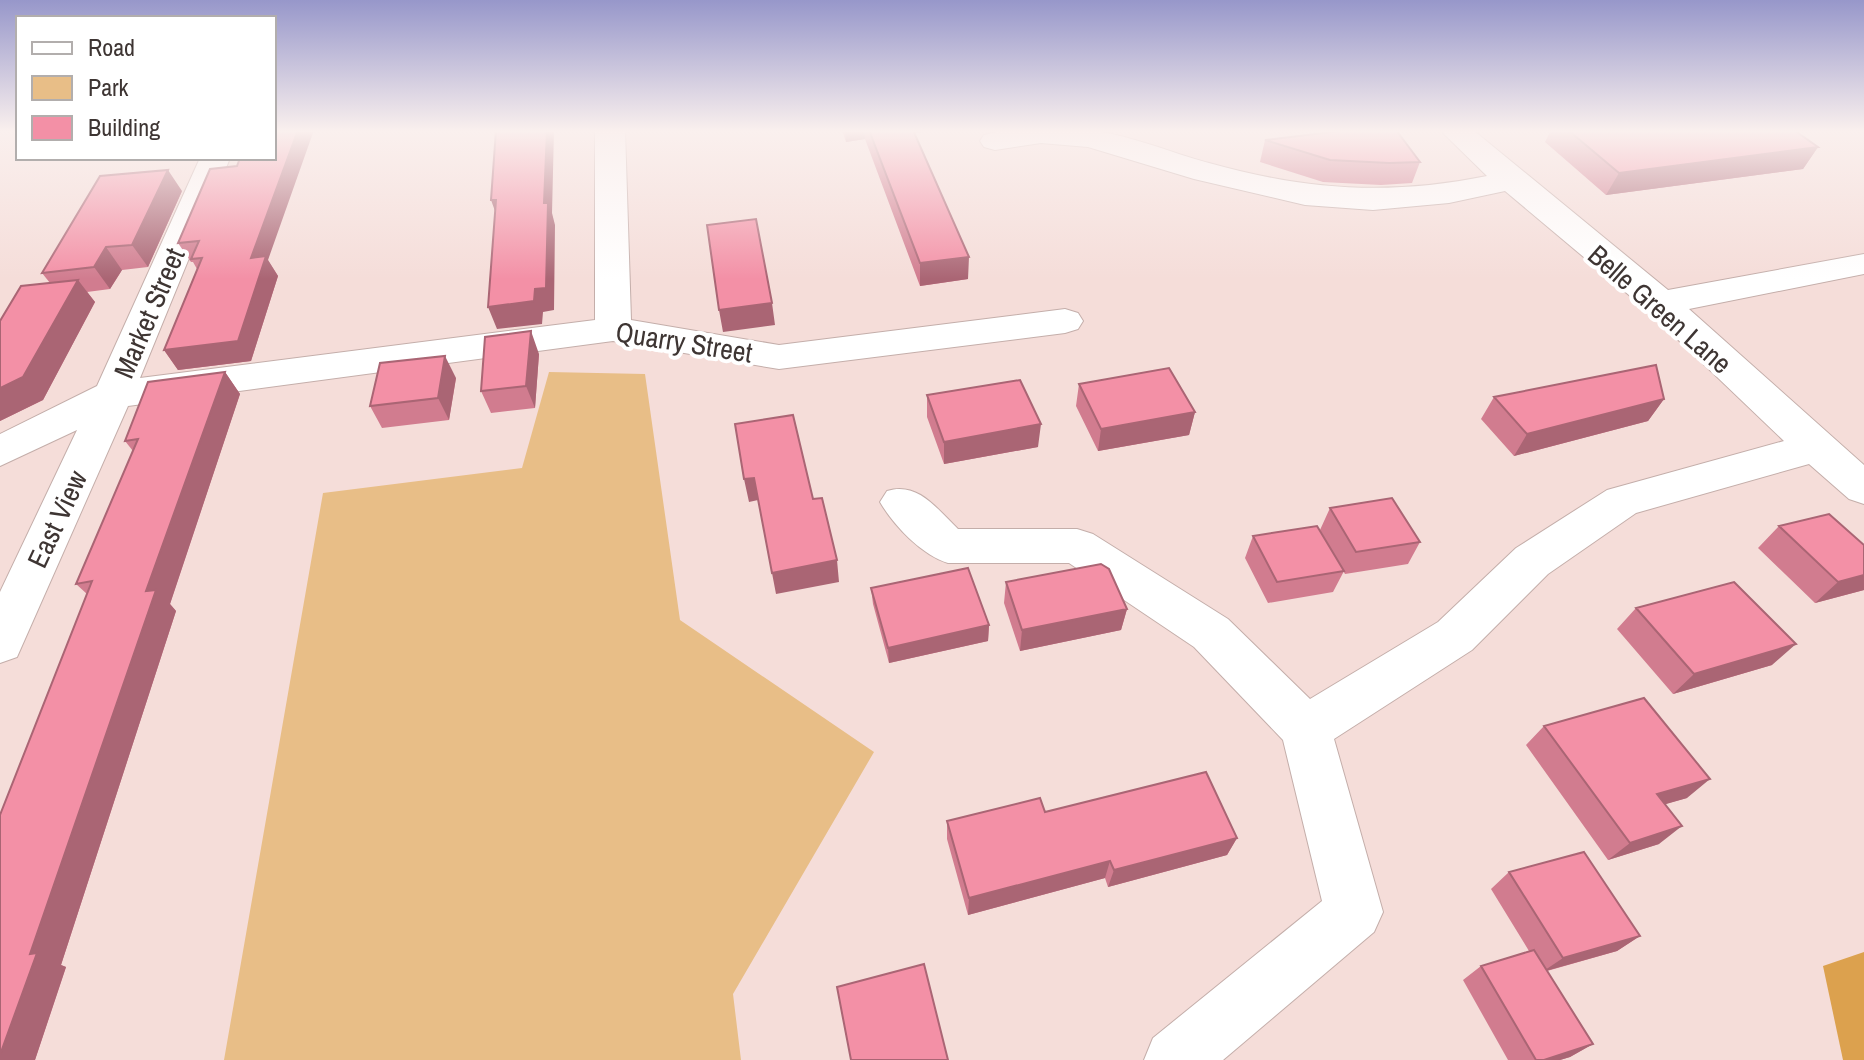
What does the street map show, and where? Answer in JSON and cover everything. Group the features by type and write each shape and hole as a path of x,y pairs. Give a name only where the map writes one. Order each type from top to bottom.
{"street":[{"name":"Market Street","path":"0,451 113,395 206,179"},
{"path":"611,179 613,329"},
{"path":"1237,179 1305,195 1373,200 1449,193 1507,181"},
{"name":"Belle Green Lane","path":"1507,181 1661,303 1814,448 1864,488"},
{"path":"1661,303 1864,264"},
{"name":"Quarry Street","path":"113,395 613,329 779,357 1065,321"},
{"name":"East View","path":"0,643 113,395"},
{"path":"1306,729 1455,636 1532,561 1622,501 1814,448"},
{"path":"902,502 948,546 1077,546 1211,633 1306,729 1354,912 1175,1060"}],"green space":[{"path":"549,372 645,374 680,620 874,752 733,994 741,1060 224,1060 323,493 522,468"}],"shaded area":[{"path":"1864,952 1864,1060 1843,1060 1823,966"}],"building":[{"path":"98,179 163,179 132,245 106,247 94,267 42,273"},
{"path":"205,179 280,179 251,258 266,256 238,341 164,350 202,258 191,259 199,241 178,243"},
{"path":"492,179 545,179 544,203 548,203 546,288 535,289 534,301 488,307 496,200 491,200"},
{"path":"888,179 935,179 969,257 920,263"},
{"path":"756,219 772,303 719,310 707,225"},
{"path":"78,280 23,377 0,388 0,321 21,286"},
{"path":"531,331 526,386 481,391 485,337"},
{"path":"445,356 438,398 370,406 380,363"},
{"path":"1656,365 1664,399 1527,434 1494,397"},
{"path":"1169,368 1195,412 1101,429 1079,384"},
{"path":"225,372 146,591 156,590 30,954 37,953 0,1055 0,815 92,581 76,584 138,439 125,441 148,382"},
{"path":"1020,380 1041,424 944,442 927,395"},
{"path":"793,415 813,499 822,498 837,560 772,573 754,478 744,479 735,424"},
{"path":"1392,498 1420,542 1356,552 1330,508"},
{"path":"1829,514 1864,545 1864,575 1838,582 1779,526"},
{"path":"1317,526 1344,571 1277,582 1253,536"},
{"path":"1101,564 1109,569 1127,609 1022,630 1006,582"},
{"path":"968,568 989,625 888,648 871,588"},
{"path":"1734,582 1796,644 1694,674 1636,608"},
{"path":"1644,698 1710,779 1657,794 1682,826 1630,843 1544,726"},
{"path":"1206,772 1237,838 1114,870 1110,861 969,898 947,821 1040,798 1045,812"},
{"path":"1584,852 1640,936 1563,958 1509,872"},
{"path":"1534,950 1593,1044 1536,1060 1481,966"},
{"path":"924,964 948,1060 851,1060 837,987"}]}
